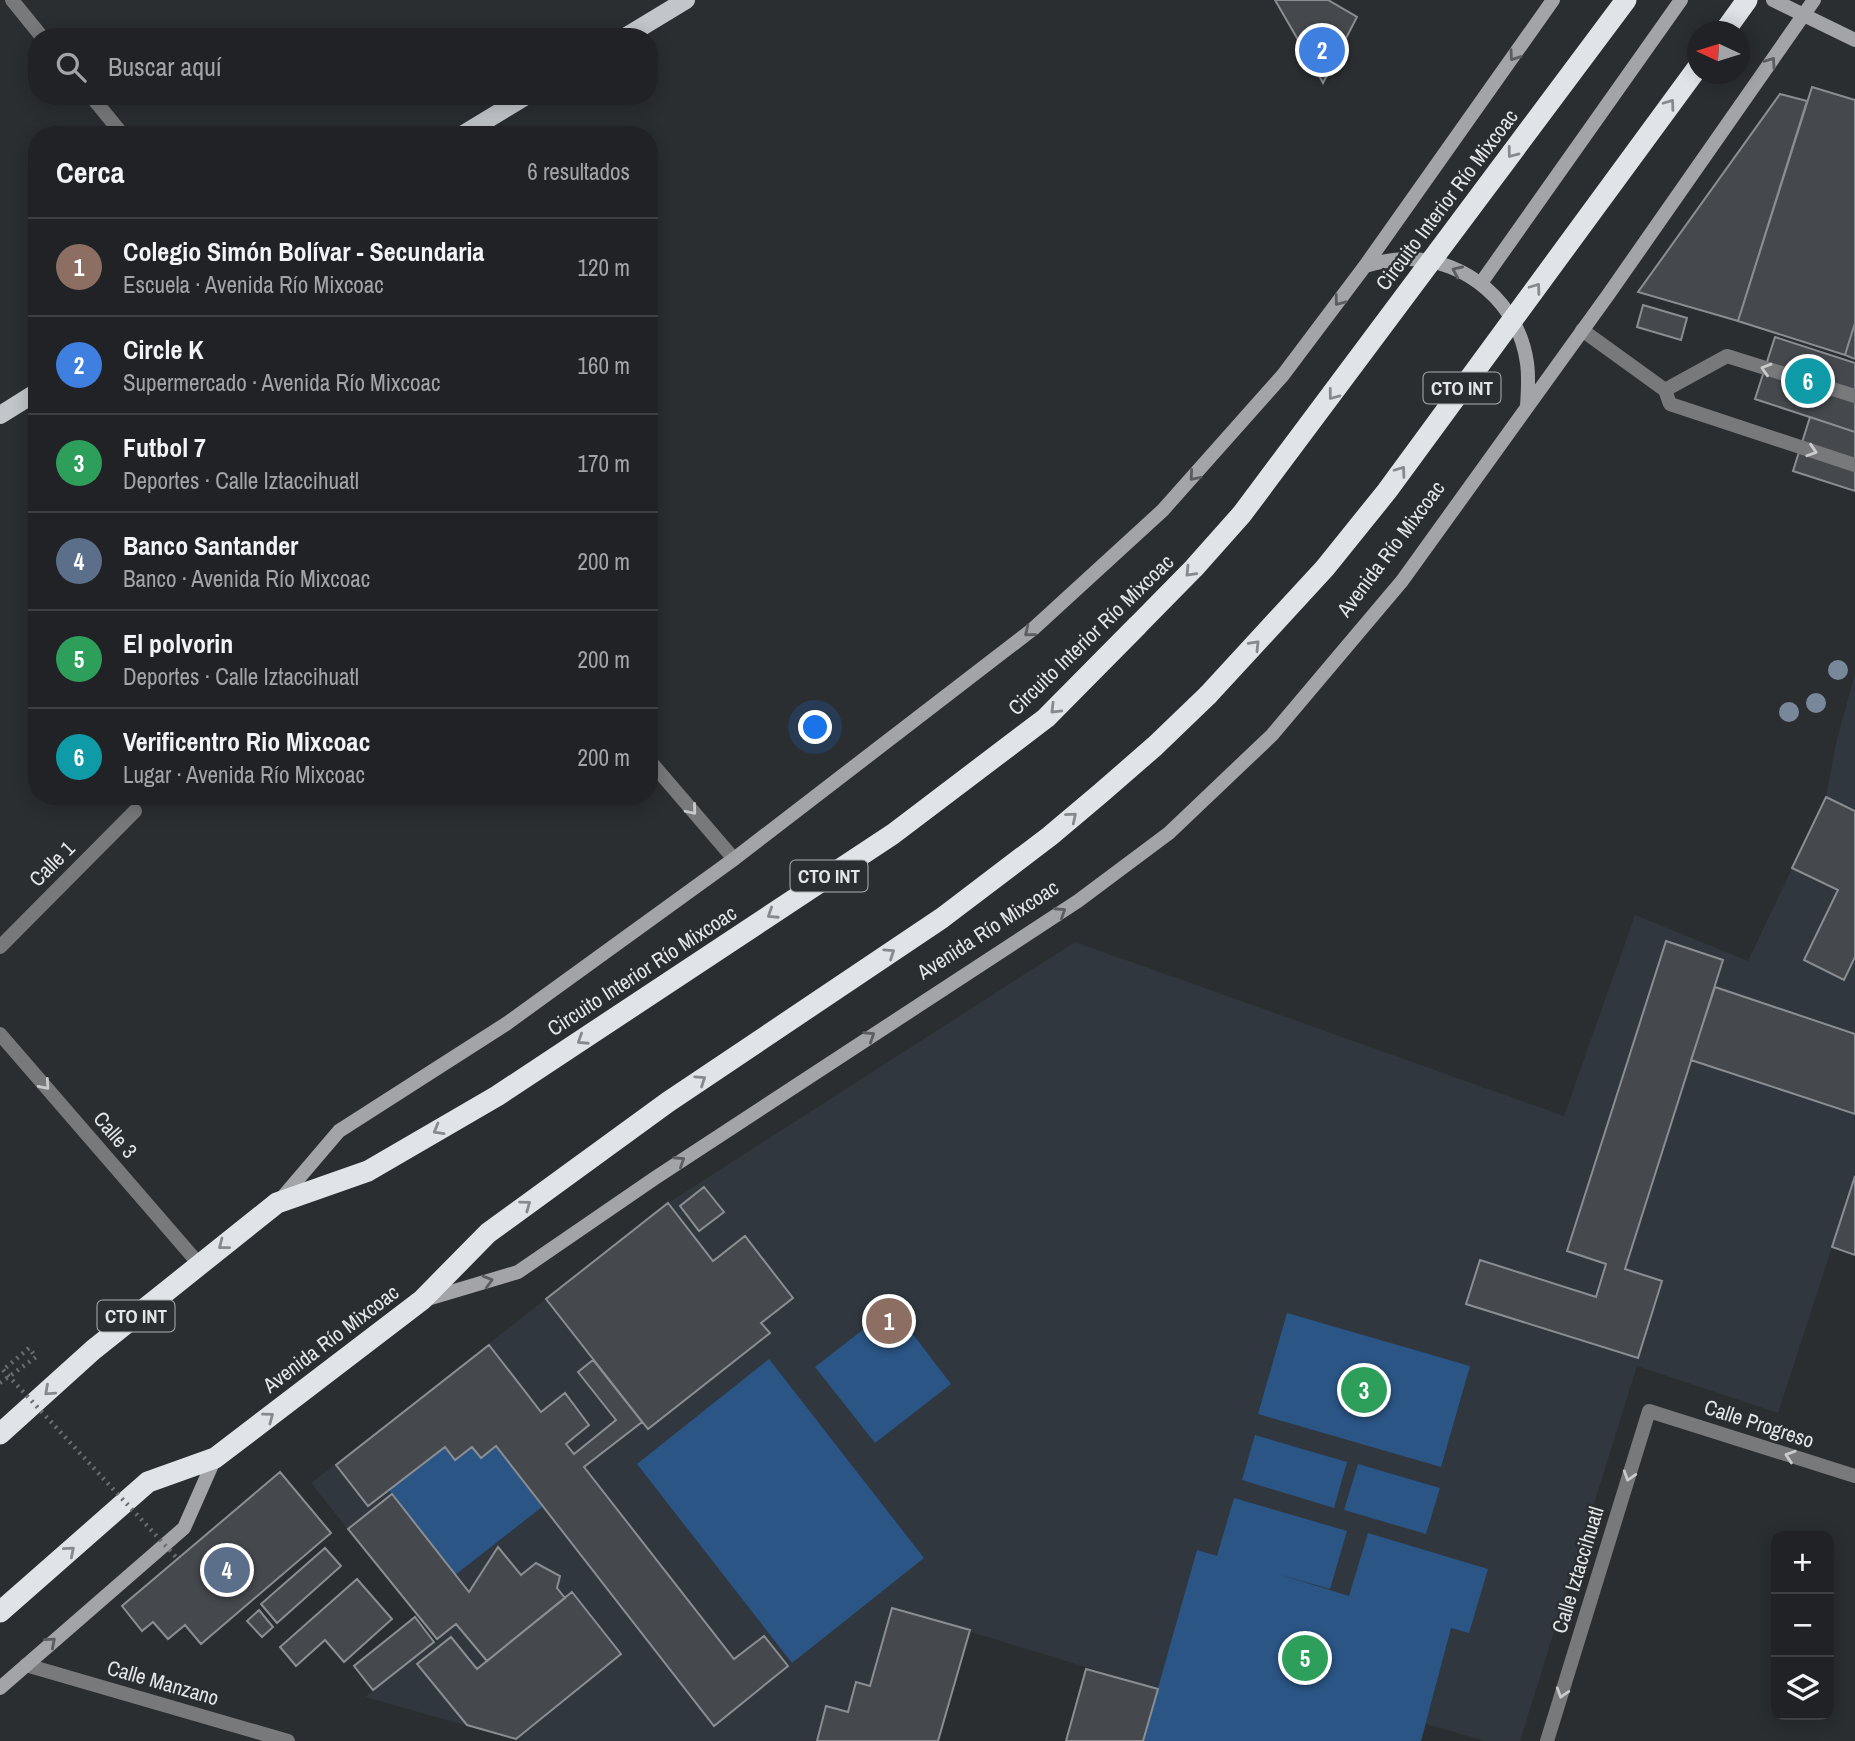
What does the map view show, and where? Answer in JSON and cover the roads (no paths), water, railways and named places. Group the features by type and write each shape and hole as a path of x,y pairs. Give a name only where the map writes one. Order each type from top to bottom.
{"highway":[{"name":"Circuito Interior Río Mixcoac","path":"277,1203 368,1171 497,1096 893,834 1046,718 1194,568 1242,514 1626,0"},
{"path":"1732,21 1747,0"},
{"name":"CTO INT","path":"422,1300 488,1233 668,1102 942,918 1050,836 1156,746 1208,695 1325,568 1387,491 1687,82"},
{"name":"CTO INT","path":"0,1434 93,1350 277,1203"},
{"name":"Avenida Río Mixcoac","path":"215,1458 422,1300"},
{"name":"CTO INT","path":"0,1612 148,1482 215,1458"}],"main road":[{"path":"640,28 686,0"},
{"name":"CTO INT","path":"277,1203 339,1131 506,1024 734,859 1033,629 1163,510 1283,374 1365,266 1553,0"},
{"path":"1480,283 1681,0"},
{"path":"1773,0 1855,40"},
{"name":"Avenida Río Mixcoac","path":"422,1300 518,1272 655,1178 1078,901 1169,833 1272,735 1402,581 1814,0"},
{"path":"477,126 511,105"},
{"path":"1365,266 1395,260 1419,260 1443,265 1480,283 1505,308 1518,329 1527,362 1527,407"},
{"path":"0,415 28,398"},
{"name":"Avenida Río Mixcoac","path":"0,1688 184,1528 215,1458"}],"street":[{"path":"12,0 35,28"},
{"path":"98,105 116,126"},
{"path":"1582,330 1665,390 1670,404 1855,465"},
{"path":"1665,390 1727,356 1855,396"},
{"path":"658,770 734,859"},
{"name":"Calle 1","path":"0,947 135,811"},
{"name":"Calle 3","path":"0,1034 199,1264"},
{"name":"Calle Progreso","path":"1649,1411 1855,1476"},
{"name":"Calle Iztaccihuatl","path":"1547,1741 1649,1411"},
{"name":"Calle Manzano","path":"26,1665 288,1741"}],"place":[{"name":"Circle K","path":"1322,50"},
{"name":"Verificentro Rio Mixcoac","path":"1808,381"},
{"name":"Colegio Simón Bolívar - Secundaria","path":"889,1321"},
{"name":"Futbol 7","path":"1364,1390"},
{"name":"Banco Santander","path":"227,1570"},
{"name":"El polvorin","path":"1305,1658"}]}
